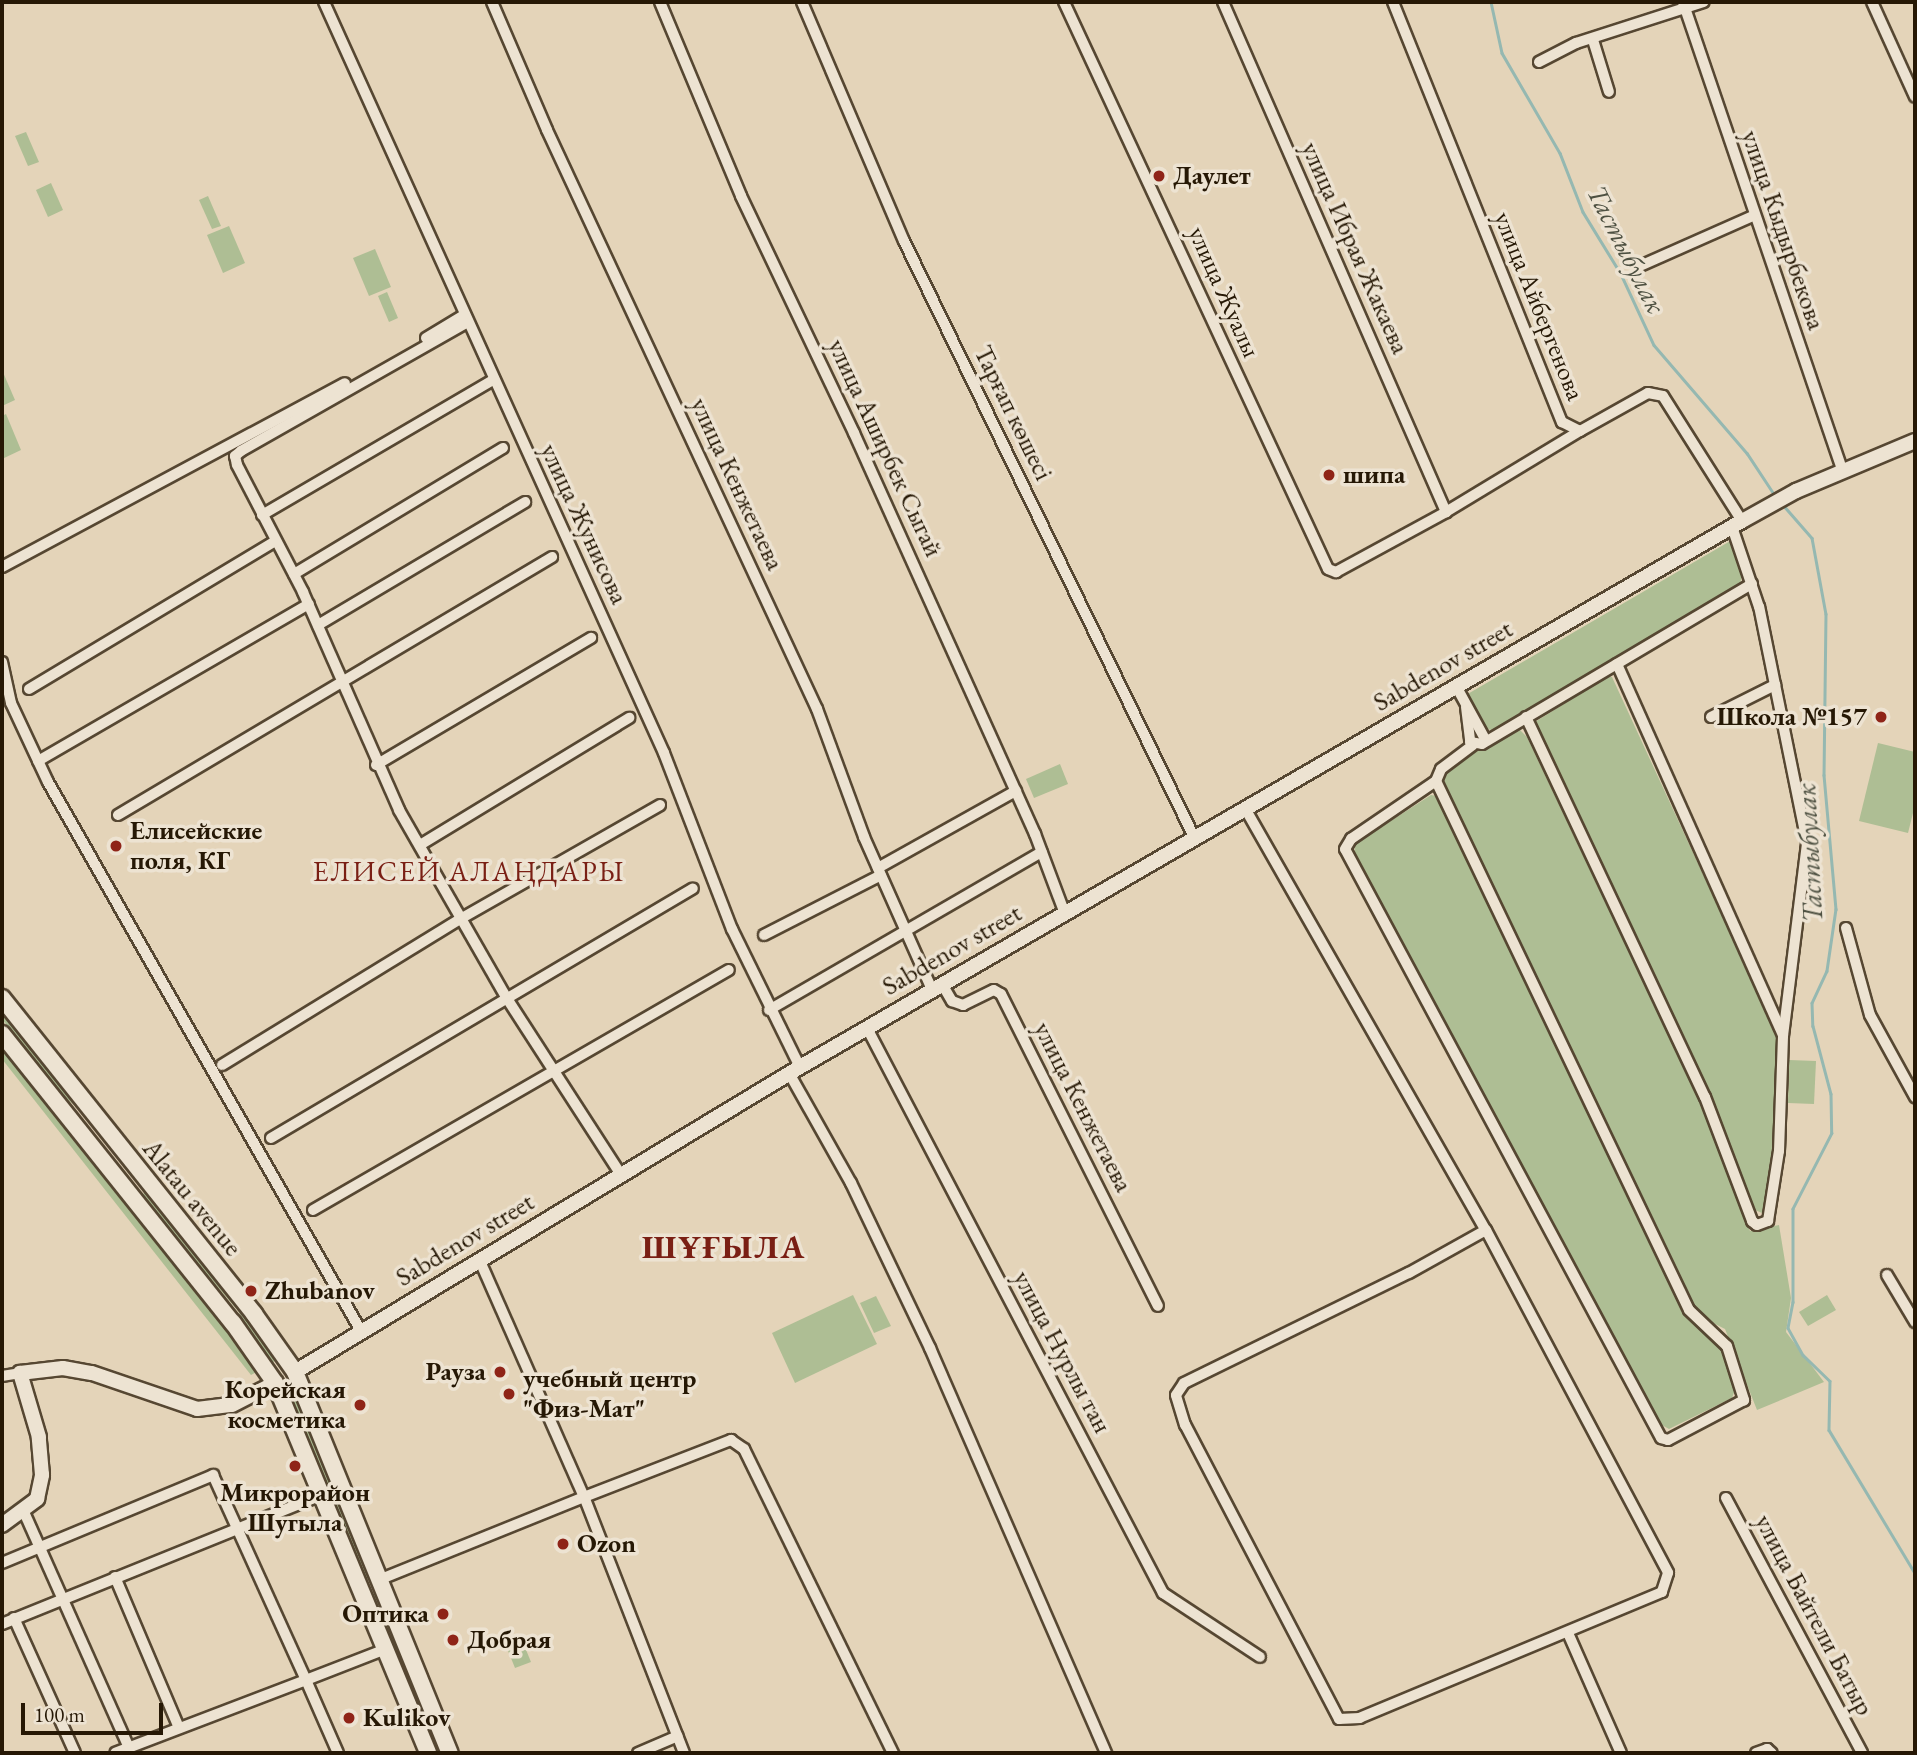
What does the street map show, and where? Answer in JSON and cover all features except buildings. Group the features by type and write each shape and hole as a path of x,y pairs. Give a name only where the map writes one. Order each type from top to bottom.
{"main road":[{"name":"Alatau avenue","path":"2,998 254,1314 295,1372 450,1753"},
{"name":"Alatau avenue","path":"2,1034 233,1323 275,1383 428,1753"},
{"path":"131,1196 148,1182"},
{"name":"Sabdenov street","path":"275,1383 295,1372"},
{"path":"361,1587 381,1579"}],"street":[{"name":"улица Жунисова","path":"324,2 664,753 714,887 795,1070 930,1348 1106,1753"},
{"name":"улица Кенжетаева","path":"492,2 547,130 817,709 879,872 906,932 937,987 953,1001 963,1005 994,990 1001,994 1158,1306"},
{"name":"улица Аширбек Сыгай","path":"660,2 741,196 854,433 1016,791 1065,914"},
{"name":"Тарғап көшесі","path":"803,2 904,241 1195,839"},
{"name":"улица Жуалы","path":"1065,2 1323,564 1336,572 1446,512"},
{"name":"улица Ибрая Жакаева","path":"1223,2 1446,512"},
{"name":"улица Айбергенова","path":"1393,2 1562,422 1580,431 1648,393 1657,393 1737,524"},
{"path":"1539,62 1685,6 1704,2"},
{"path":"1872,2 1915,97"},
{"name":"улица Кыдырбекова","path":"1685,6 1753,216 1843,471"},
{"path":"1593,40 1609,92"},
{"path":"1640,265 1753,216"},
{"path":"466,319 235,456 274,542 309,604 345,684 376,765 506,997 622,1176"},
{"path":"2,567 466,319"},
{"path":"262,515 493,380"},
{"path":"1446,512 1580,431"},
{"name":"Sabdenov street","path":"295,1372 478,1259 622,1176 795,1070 1737,524 1843,471 1914,445"},
{"path":"294,574 503,448"},
{"path":"318,625 525,502"},
{"path":"1526,717 1705,1097 1757,1225 1772,1214 1783,1036 1807,842 1775,685 1737,524"},
{"path":"29,689 274,542"},
{"path":"118,814 345,684 552,557"},
{"path":"1436,781 1689,1310 1727,1346 1744,1400 1668,1440 1661,1438 1348,862 1345,849 1351,839 1436,781 1441,769 1473,745 1526,717 1752,584"},
{"path":"38,761 309,604"},
{"path":"376,765 591,638"},
{"path":"2,662 11,703 38,761 361,1331"},
{"path":"1617,664 1783,1036"},
{"path":"1711,717 1775,685"},
{"path":"1455,686 1485,740"},
{"path":"1466,707 1473,745"},
{"path":"419,845 629,718"},
{"path":"764,935 879,872 1016,791"},
{"path":"222,1065 462,918 660,805"},
{"path":"1245,810 1486,1230 1668,1573 1662,1592 1360,1718 1339,1719 1177,1405 1176,1395 1184,1383 1409,1273 1486,1230"},
{"path":"769,1010 1042,852"},
{"path":"271,1138 693,888"},
{"path":"1846,928 1870,1015 1915,1097"},
{"path":"313,1210 729,970"},
{"name":"улица Нурлы тан","path":"867,1028 1163,1593 1260,1657"},
{"path":"478,1259 584,1497 684,1753"},
{"path":"1887,1275 1915,1322"},
{"name":"Sabdenov street","path":"2,1376 63,1368 92,1373 197,1409 233,1405 275,1383"},
{"path":"2,1525 24,1512 40,1490 43,1459 20,1373"},
{"path":"381,1579 584,1497 735,1441 744,1449 893,1753"},
{"path":"2,1563 213,1475 338,1753"},
{"path":"2,1624 63,1597 322,1495"},
{"name":"улица Байтели Батыр","path":"1726,1498 1862,1753"},
{"path":"24,1512 63,1597 120,1752 386,1649"},
{"path":"115,1577 179,1728"},
{"path":"14,1618 75,1753"},
{"path":"1567,1633 1621,1753"},
{"path":"638,1753 678,1736"},
{"path":"1756,1753 1767,1749 1772,1753"}],"green space":[{"path":"26,132 39,162 28,166 15,136"},
{"path":"51,183 63,210 48,217 36,190"},
{"path":"208,196 221,226 212,229 199,200"},
{"path":"229,226 245,263 223,273 207,235"},
{"path":"375,249 391,287 369,296 353,258"},
{"path":"387,292 398,318 389,322 378,296"},
{"path":"2,370 15,400 2,406"},
{"path":"6,414 21,450 2,459 2,416"},
{"path":"1732,540 1742,573 1740,586 1493,730 1485,729 1466,695"},
{"path":"1607,677 1612,677 1778,1037 1773,1150 1762,1213 1755,1210 1721,1120 1535,722"},
{"path":"1517,727 1527,737 1707,1117 1750,1231 1779,1225 1791,1298 1786,1332 1824,1382 1757,1410 1725,1329 1701,1317 1674,1266 1444,781 1446,770"},
{"path":"1878,743 1915,752 1915,805 1908,833 1859,821"},
{"path":"1060,764 1068,784 1034,798 1026,779"},
{"path":"1431,795 1437,796 1685,1316 1723,1350 1735,1390 1732,1398 1669,1429 1660,1424 1354,861 1355,844"},
{"path":"2,1006 139,1175 135,1178 78,1108 56,1090 2,1019"},
{"path":"2,1049 233,1334 258,1371 251,1375 2,1059"},
{"path":"1789,1060 1816,1061 1814,1104 1788,1103"},
{"path":"146,1191 245,1308 278,1359 270,1364 238,1311 141,1196"},
{"path":"853,1295 877,1344 795,1383 772,1333"},
{"path":"1827,1295 1836,1310 1808,1326 1799,1312"},
{"path":"876,1296 891,1326 874,1333 860,1303"},
{"path":"298,1394 372,1578 370,1579 364,1579 288,1399"},
{"path":"379,1591 445,1753 434,1753 370,1595"},
{"path":"520,1635 531,1662 515,1668 504,1641"}],"waterway":[{"name":"Тастыбулак","path":"1491,2 1502,53 1560,153 1583,212 1621,274 1654,345 1747,453 1774,494"},
{"name":"Тастыбулак","path":"1785,507 1812,538 1826,614 1824,775 1836,909 1827,971 1812,1003 1813,1026 1831,1094 1832,1133 1793,1209 1793,1302 1788,1328 1803,1355 1830,1381 1829,1430 1915,1573"}],"place":[{"name":"Даулет","path":"1159,176"},
{"name":"шипа","path":"1329,475"},
{"name":"Школа №157","path":"1881,717"},
{"name":"Елисейские поля, КГ","path":"116,846"},
{"name":"Zhubanov","path":"251,1291"},
{"name":"Рауза","path":"500,1372"},
{"name":"учебный центр \"Физ-Мат\"","path":"509,1394"},
{"name":"Корейская косметика","path":"360,1405"},
{"name":"Микрорайон Шугыла","path":"295,1466"},
{"name":"Ozon","path":"563,1544"},
{"name":"Оптика","path":"443,1614"},
{"name":"Добрая","path":"453,1640"},
{"name":"Kulikov","path":"349,1718"}],"district":[{"name":"ЕЛИСЕЙ АЛАҢДАРЫ","path":"469,871"},
{"name":"ШҰҒЫЛА","path":"724,1247"}]}
